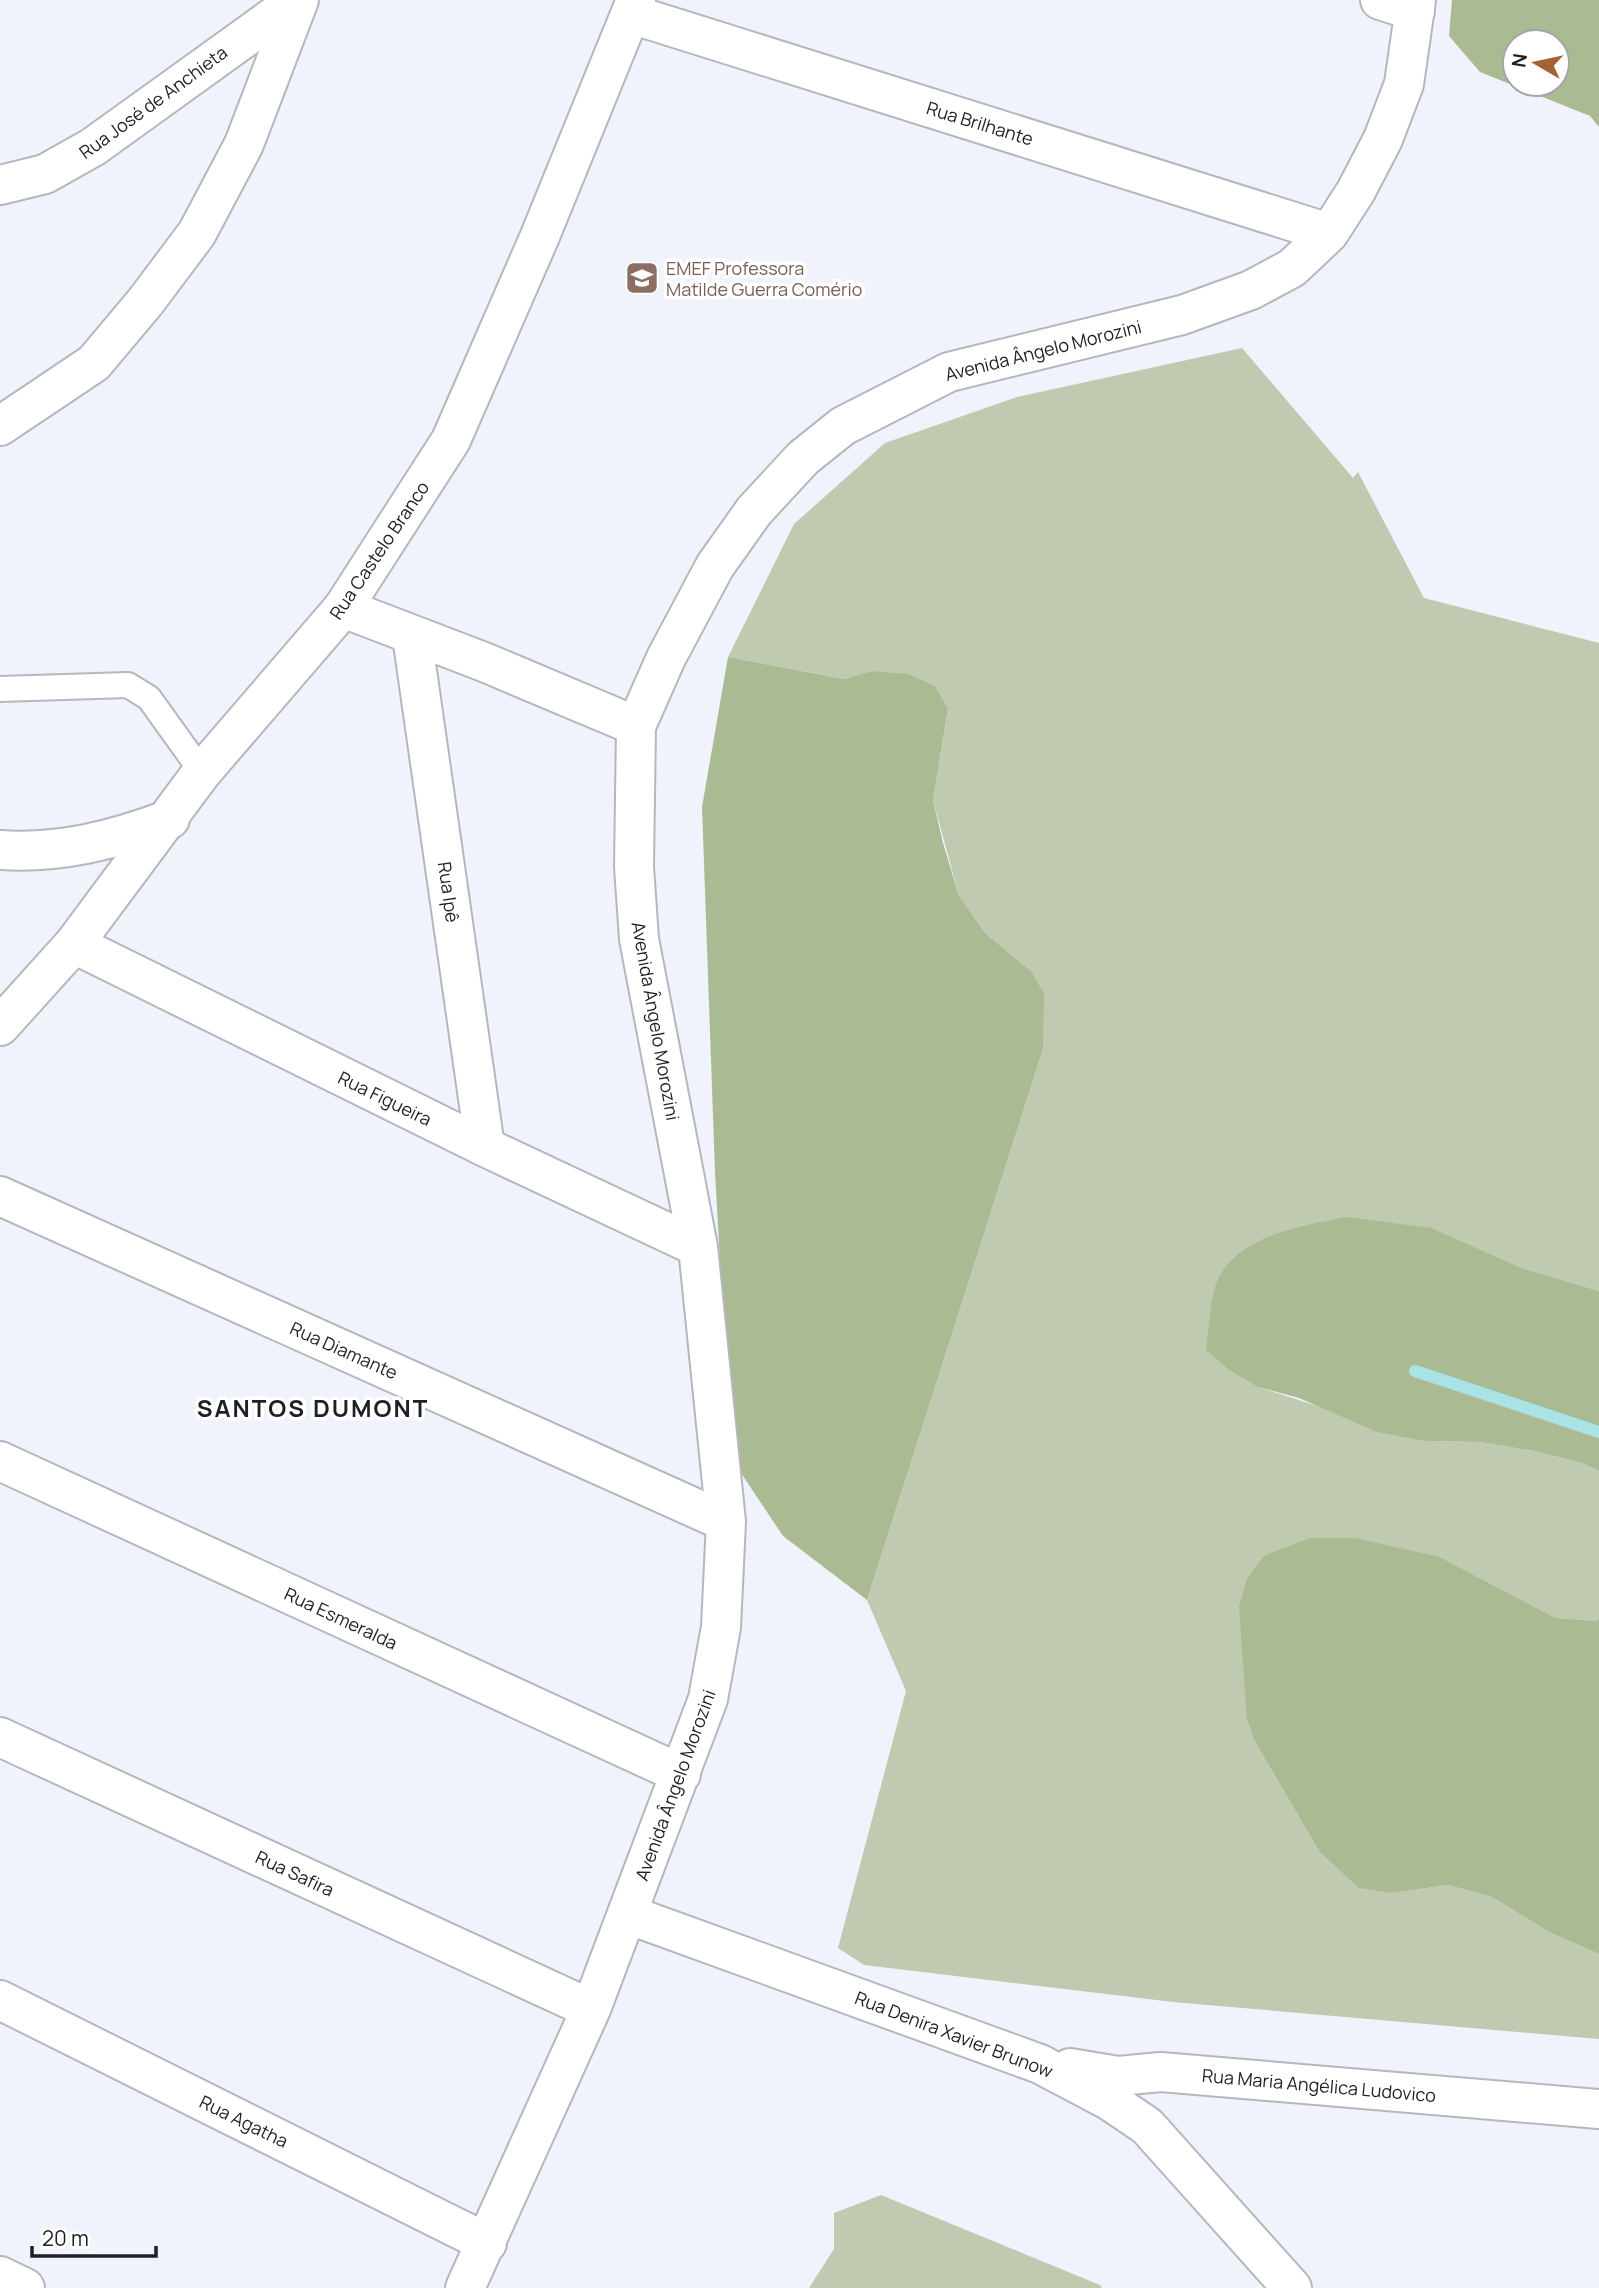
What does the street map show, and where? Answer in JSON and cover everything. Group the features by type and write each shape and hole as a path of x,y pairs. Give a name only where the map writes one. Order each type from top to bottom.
{"street":[{"name":"Rua José de Anchieta","path":"0,185 45,174 93,147 298,0"},
{"path":"0,426 94,363 146,302 197,233 244,144 298,0"},
{"name":"Avenida Ângelo Morozini","path":"465,2288 591,2009 681,1774 708,1699 716,1664 724,1584 726,1522 698,1247 639,939 634,867 636,726 666,658 715,566 770,494 803,458 843,426 949,372 1210,307 1292,268 1329,233 1356,191 1391,117 1404,84 1404,4"},
{"name":"Rua Brilhante","path":"634,7 1329,233"},
{"name":"Rua Castelo Branco","path":"0,1026 74,944 170,819 202,772 344,608 451,440 634,7"},
{"path":"344,608 484,662 636,726"},
{"name":"Rua Ipê","path":"412,636 485,1147"},
{"path":"0,850 40,852 114,840 170,819"},
{"name":"Rua Figueira","path":"74,944 485,1147 698,1247"},
{"name":"Rua Diamante","path":"0,1196 726,1522"},
{"name":"Rua Esmeralda","path":"0,1461 681,1774"},
{"name":"Rua Safira","path":"0,1737 591,2009"},
{"name":"Rua Denira Xavier Brunow","path":"627,1914 1041,2064 1110,2101 1147,2126 1292,2288"},
{"name":"Rua Agatha","path":"0,2000 487,2243"},
{"name":"Rua Maria Angélica Ludovico","path":"1041,2064 1118,2076 1161,2072 1599,2109"},
{"path":"0,2276 25,2288"}],"lane":[{"path":"0,689 128,685 149,698 202,772"}],"green space":[{"path":"1452,0 1599,0 1599,127 1590,116 1545,98 1571,98 1571,28 1501,28 1501,80 1480,72 1449,36"},
{"path":"1242,348 1353,478 1358,472 1424,598 1599,643 1599,1291 1522,1268 1432,1228 1258,1387 1426,1441 1480,1442 1534,1451 1582,1463 1599,1471 1599,1618 1597,1621 1556,1618 1440,1557 1403,1551 1247,1720 1254,1740 1319,1851 1392,1893 1448,1885 1492,1897 1549,1932 1599,1954 1599,2039 1173,2002 864,1965 838,1948 906,1691 867,1600 1043,1049 1031,971 986,934 959,896 933,800 948,710 871,671 844,679 728,657 794,524 885,443 1017,397"},
{"path":"728,657 844,679 871,671 908,674 935,686 948,709 933,800 959,896 986,934 1031,971 1044,994 1043,1049 867,1600 783,1536 731,1458 715,1172 702,807"},
{"path":"1346,1217 1432,1228 1522,1268 1599,1291 1599,1471 1582,1463 1534,1451 1480,1442 1426,1441 1377,1432 1299,1398 1258,1387 1228,1369 1206,1350 1215,1286 1228,1264 1241,1252 1274,1235"},
{"path":"1309,1538 1355,1538 1440,1557 1556,1618 1597,1621 1599,1618 1599,1954 1549,1932 1492,1897 1448,1885 1392,1893 1359,1888 1319,1851 1254,1740 1247,1720 1239,1607 1247,1579 1264,1556"},
{"path":"881,2195 1102,2288 809,2288 834,2249 834,2213"}],"waterway":[{"path":"1415,1371 1599,1432"}],"place":[{"name":"EMEF Professora Matilde Guerra Comério","path":"642,278"}],"district":[{"name":"SANTOS DUMONT","path":"313,1407"}]}
